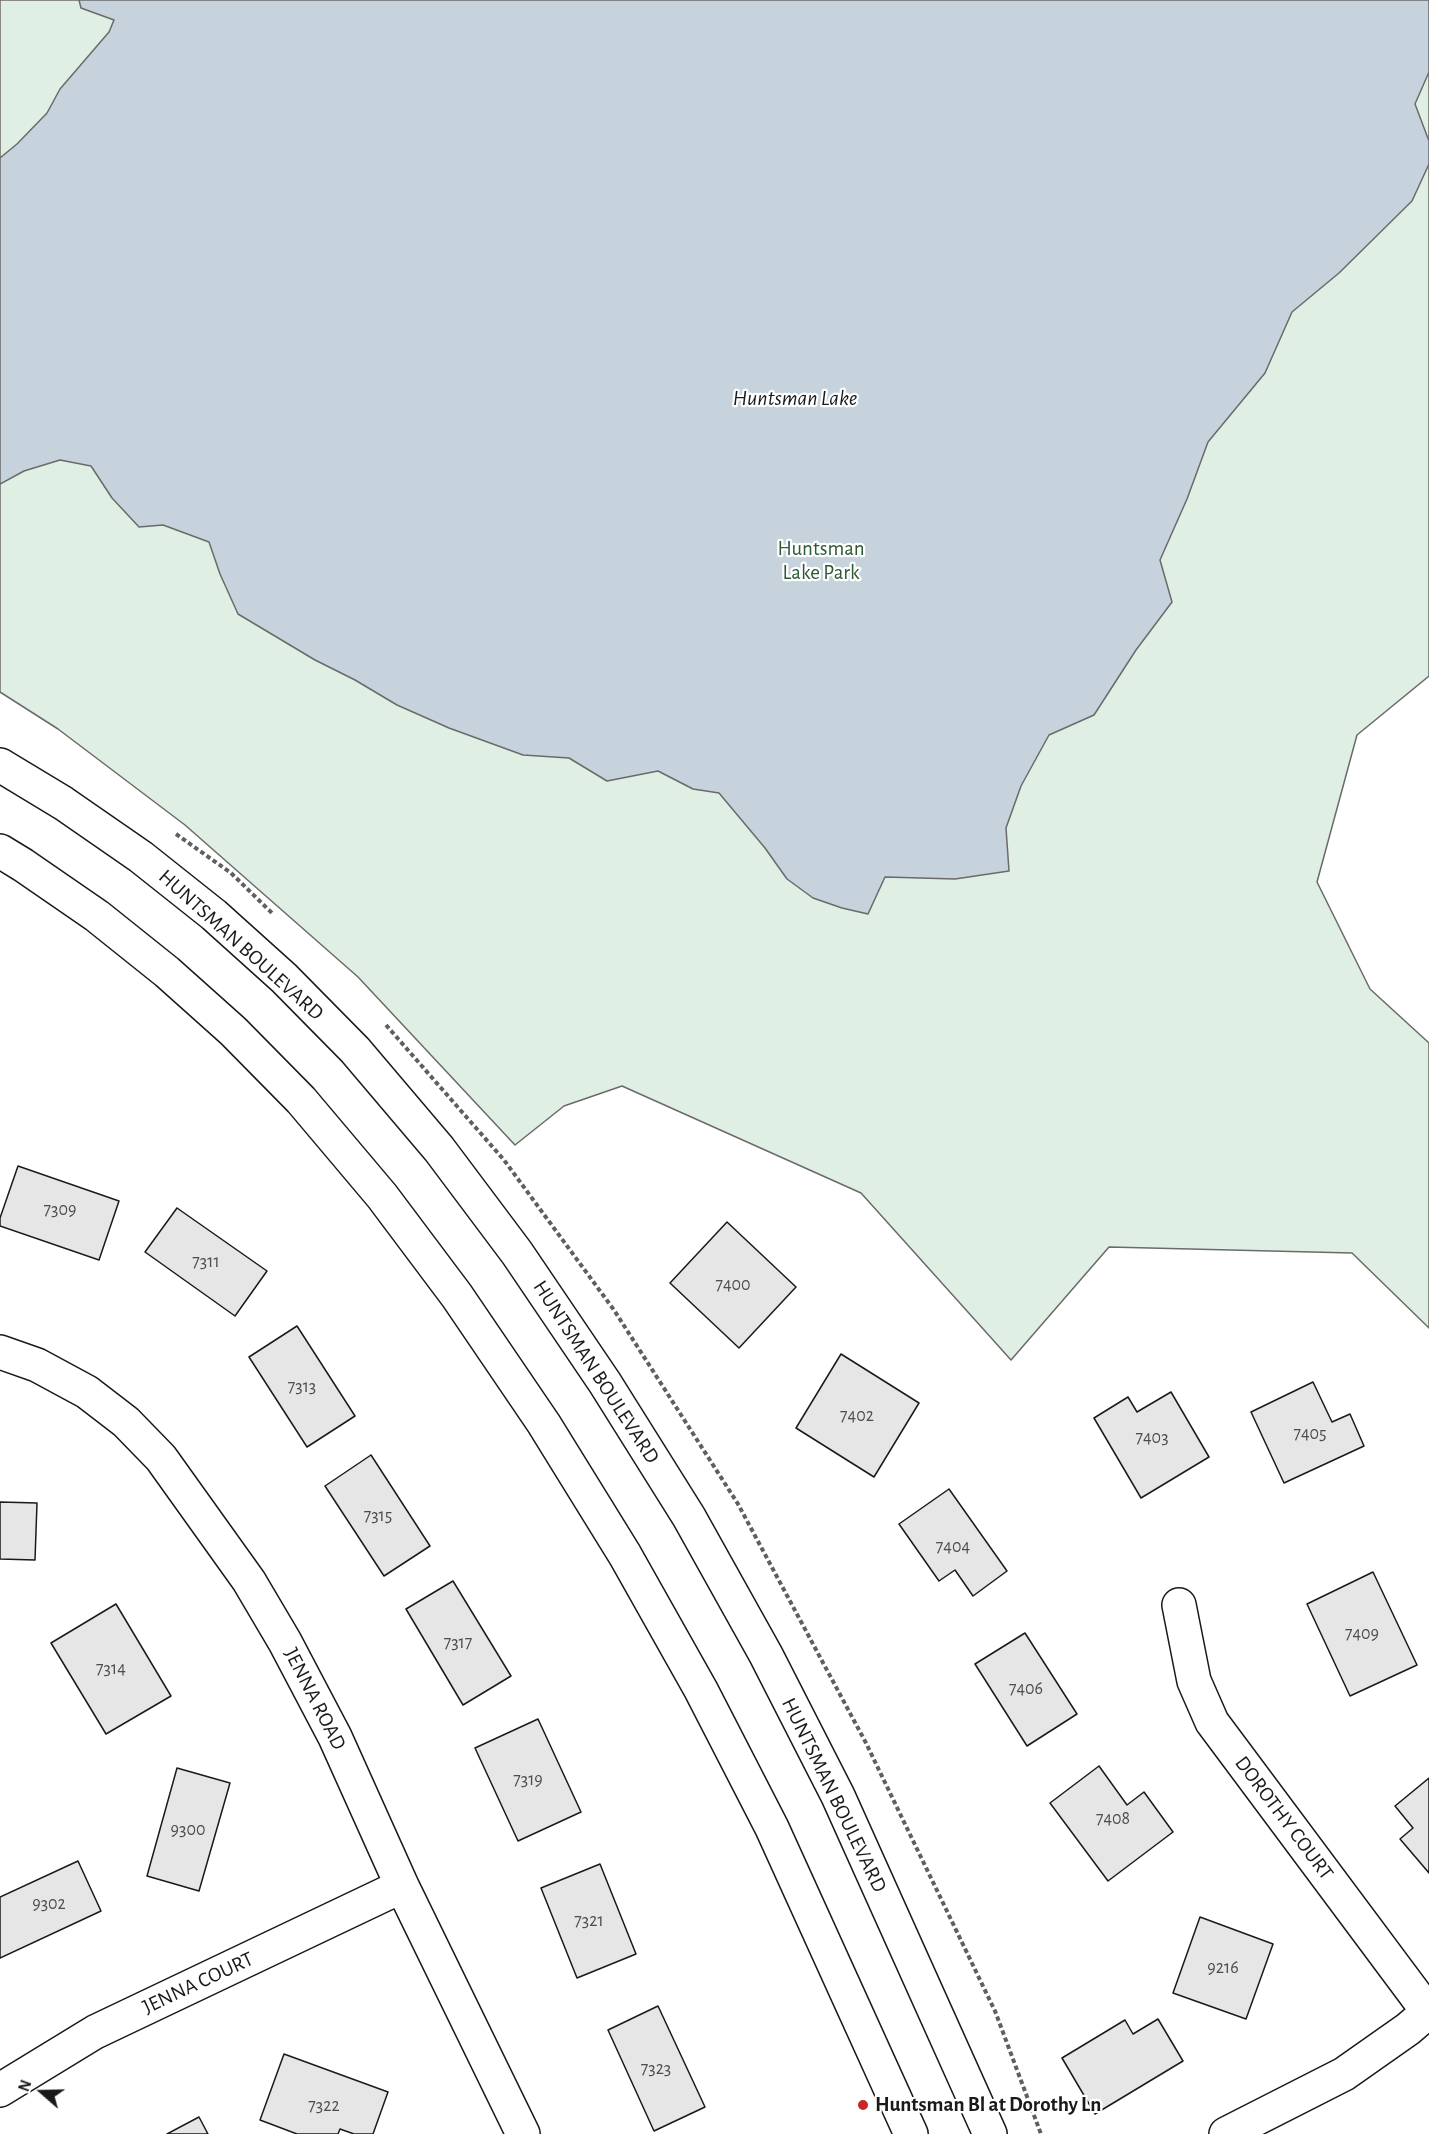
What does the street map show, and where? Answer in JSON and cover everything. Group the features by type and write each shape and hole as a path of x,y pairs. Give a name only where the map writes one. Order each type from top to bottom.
{"street":[{"name":"HUNTSMAN BOULEVARD","path":"0,765 63,803 141,857 214,915 284,978 355,1050 409,1113 517,1253 606,1383 689,1517 766,1655 838,1796 990,2134"},
{"path":"0,851 97,916 167,972 233,1031 301,1100 382,1196 457,1296 544,1424 625,1555 701,1690 772,1828 911,2134"},
{"name":"JENNA ROAD","path":"0,1352 38,1365 87,1392 126,1422 161,1458 249,1581 285,1642 335,1737 402,1886 523,2134"},
{"name":"DOROTHY COURT","path":"1179,1605 1194,1681 1212,1722 1429,2012"},
{"name":"JENNA COURT","path":"0,2090 95,2032 402,1886"},
{"path":"1226,2134 1344,2074 1429,2012"}],"green space":[{"name":"Huntsman Lake Park","path":"0,0 1429,0 1429,676 1357,735 1317,882 1370,989 1429,1043 1429,1328 1352,1253 1109,1247 1011,1360 861,1193 622,1086 564,1106 515,1145 358,977 185,825 58,729 0,692"}],"water":[{"name":"Huntsman Lake","path":"79,0 1429,0 1429,72 1415,104 1429,141 1429,164 1412,201 1339,273 1292,312 1265,373 1208,442 1187,499 1160,560 1172,602 1136,650 1094,715 1049,735 1021,786 1006,828 1009,871 955,879 885,877 868,914 813,898 787,879 765,848 719,793 693,789 658,771 607,781 569,758 523,755 449,728 397,705 315,660 238,614 209,542 163,525 139,527 112,498 91,466 60,460 24,471 0,484 0,158 47,113 60,89 109,32 114,20 81,8"}],"building":[{"path":"18,1166 119,1201 99,1260 0,1226 0,1218"},
{"path":"177,1208 267,1271 235,1316 145,1252"},
{"path":"727,1222 796,1287 739,1348 670,1283"},
{"path":"297,1326 355,1416 307,1447 249,1357"},
{"path":"841,1354 919,1403 874,1477 796,1428"},
{"path":"1313,1382 1332,1422 1350,1414 1364,1446 1284,1483 1251,1412"},
{"path":"1171,1392 1209,1457 1141,1498 1094,1418 1128,1397 1137,1412"},
{"path":"371,1455 430,1546 384,1576 325,1486"},
{"path":"949,1489 1007,1571 973,1596 955,1570 939,1581 899,1524"},
{"path":"0,1502 37,1503 35,1560 0,1559"},
{"path":"1373,1572 1417,1665 1350,1696 1307,1604"},
{"path":"453,1581 511,1676 463,1705 406,1609"},
{"path":"116,1604 171,1696 106,1734 51,1643"},
{"path":"1025,1633 1077,1714 1027,1746 975,1664"},
{"path":"538,1719 581,1812 518,1841 475,1748"},
{"path":"1099,1766 1127,1805 1144,1792 1173,1832 1108,1881 1050,1803"},
{"path":"177,1768 230,1783 199,1891 147,1876"},
{"path":"1429,1778 1429,1873 1400,1839 1413,1828 1395,1806"},
{"path":"78,1861 101,1911 0,1958 0,1897"},
{"path":"600,1864 636,1954 577,1978 541,1888"},
{"path":"1200,1917 1273,1944 1246,2019 1173,1993"},
{"path":"658,2006 705,2107 654,2131 608,2030"},
{"path":"1158,2019 1183,2061 1095,2114 1062,2058 1125,2020 1133,2034"},
{"path":"284,2054 388,2092 373,2134 354,2134 340,2129 338,2134 297,2134 260,2120"},
{"path":"199,2117 208,2134 167,2134"}],"place":[{"name":"Huntsman Bl at Dorothy Ln","path":"863,2105"}]}
